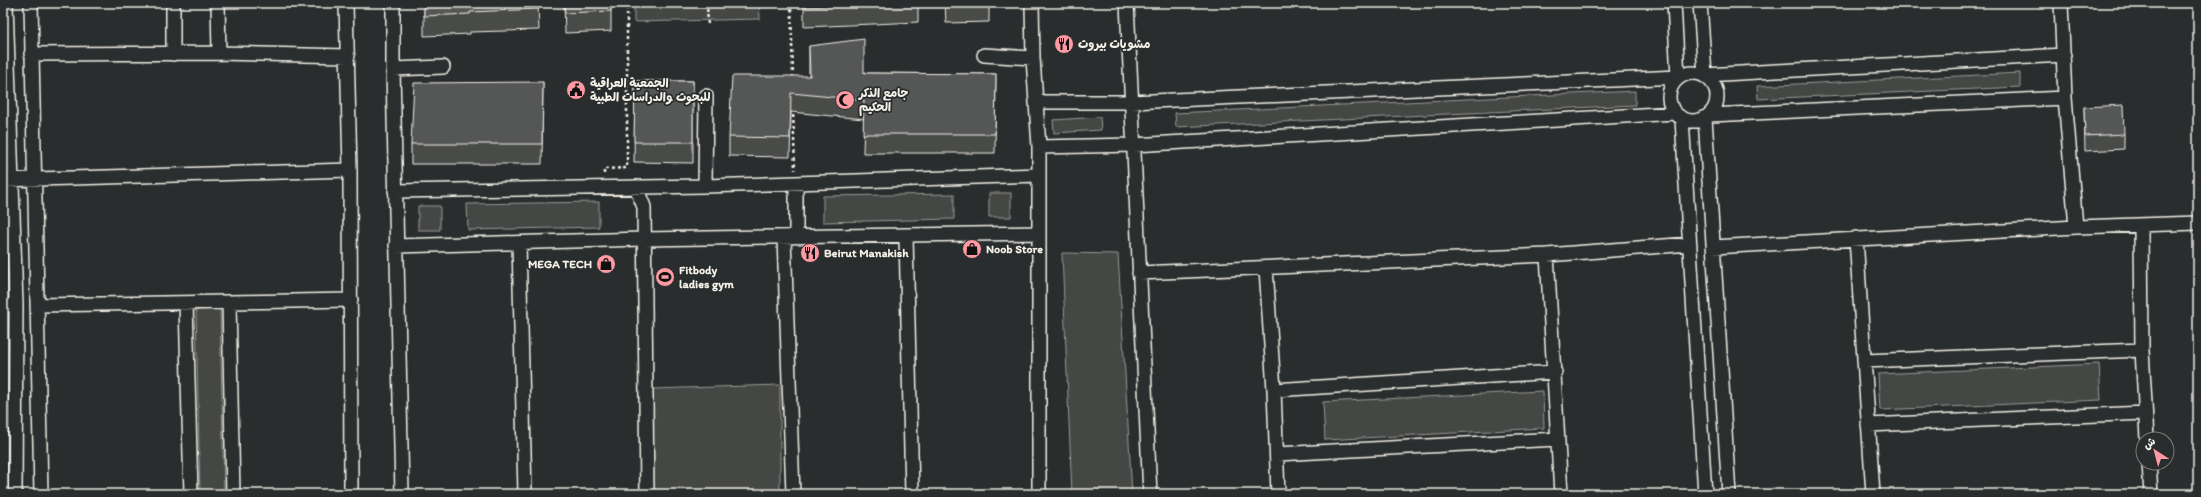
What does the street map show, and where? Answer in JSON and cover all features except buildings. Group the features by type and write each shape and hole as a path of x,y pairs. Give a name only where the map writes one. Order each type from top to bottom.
{"street":[{"path":"6,3 5,57 9,305 15,494"},
{"path":"31,3 41,494"},
{"path":"173,3 173,54"},
{"path":"218,3 219,53"},
{"path":"346,3 350,170 351,494"},
{"path":"393,3 392,69 402,494"},
{"path":"1032,3 1033,58 1039,147 1039,494"},
{"path":"1127,3 1150,494"},
{"path":"1674,3 1678,77 1671,85 1668,100 1678,116 1690,244 1705,494"},
{"path":"1700,3 1705,75 1715,86 1717,94 1717,102 1707,116 1713,247 1728,494"},
{"path":"2061,3 2065,98 2076,227"},
{"path":"31,54 219,53 348,56"},
{"path":"984,55 1033,58"},
{"path":"1037,102 1132,102 1678,77 1690,72 1705,75 2064,55"},
{"path":"392,69 443,67"},
{"path":"706,96 706,186"},
{"path":"1039,147 1134,145 1678,116 1689,121 1707,116 2065,98"},
{"path":"7,180 350,170"},
{"path":"396,191 706,186 1038,175"},
{"path":"793,494 790,237 796,183"},
{"path":"636,187 644,207 643,239 647,494"},
{"path":"1713,247 2076,227 2198,223"},
{"path":"2141,225 2142,350 2147,431"},
{"path":"396,246 643,239 1038,233"},
{"path":"906,236 912,494"},
{"path":"1856,238 1873,494"},
{"path":"519,243 525,494"},
{"path":"1139,273 1548,255 1690,244"},
{"path":"1548,255 1561,494"},
{"path":"1266,268 1274,390 1278,494"},
{"path":"38,305 351,300"},
{"path":"229,302 233,494"},
{"path":"186,303 191,494"},
{"path":"1864,361 2142,350"},
{"path":"1274,390 1555,372"},
{"path":"1868,425 2146,413"},
{"path":"1277,454 1558,438"},
{"path":"2150,471 2152,494"}],"path":[{"path":"604,188 604,169 627,168 628,3"},
{"path":"708,3 708,27"},
{"path":"791,3 793,84"},
{"path":"793,106 796,183"}],"shaded area":[{"path":"634,3 759,3 760,19 634,22"},
{"path":"2020,73 2020,87 1758,99 1757,86"},
{"path":"1635,91 1635,105 1176,127 1175,113"},
{"path":"1100,117 1101,130 1054,133 1053,120"},
{"path":"989,193 1011,193 1011,217 989,217"},
{"path":"954,194 954,219 823,222 823,196"},
{"path":"599,202 599,227 468,230 467,204"},
{"path":"418,206 440,206 440,230 418,230"},
{"path":"1062,253 1118,254 1132,494 1072,494"},
{"path":"220,309 224,494 200,494 196,310"},
{"path":"2099,364 2101,400 1880,410 1878,374"},
{"path":"780,385 780,494 651,494 652,389"},
{"path":"1543,391 1544,428 1325,440 1323,402"}],"place":[{"name":"مشويات بيروت","path":"1064,44"},
{"name":"الجمعية العراقية للبحوث والدراسات الطبية","path":"576,90"},
{"name":"جامع الذكر الحكيم","path":"845,100"},
{"name":"Noob Store","path":"972,249"},
{"name":"Beirut Manakish","path":"810,253"},
{"name":"MEGA TECH","path":"606,264"},
{"name":"Fitbody ladies gym","path":"665,277"}]}
